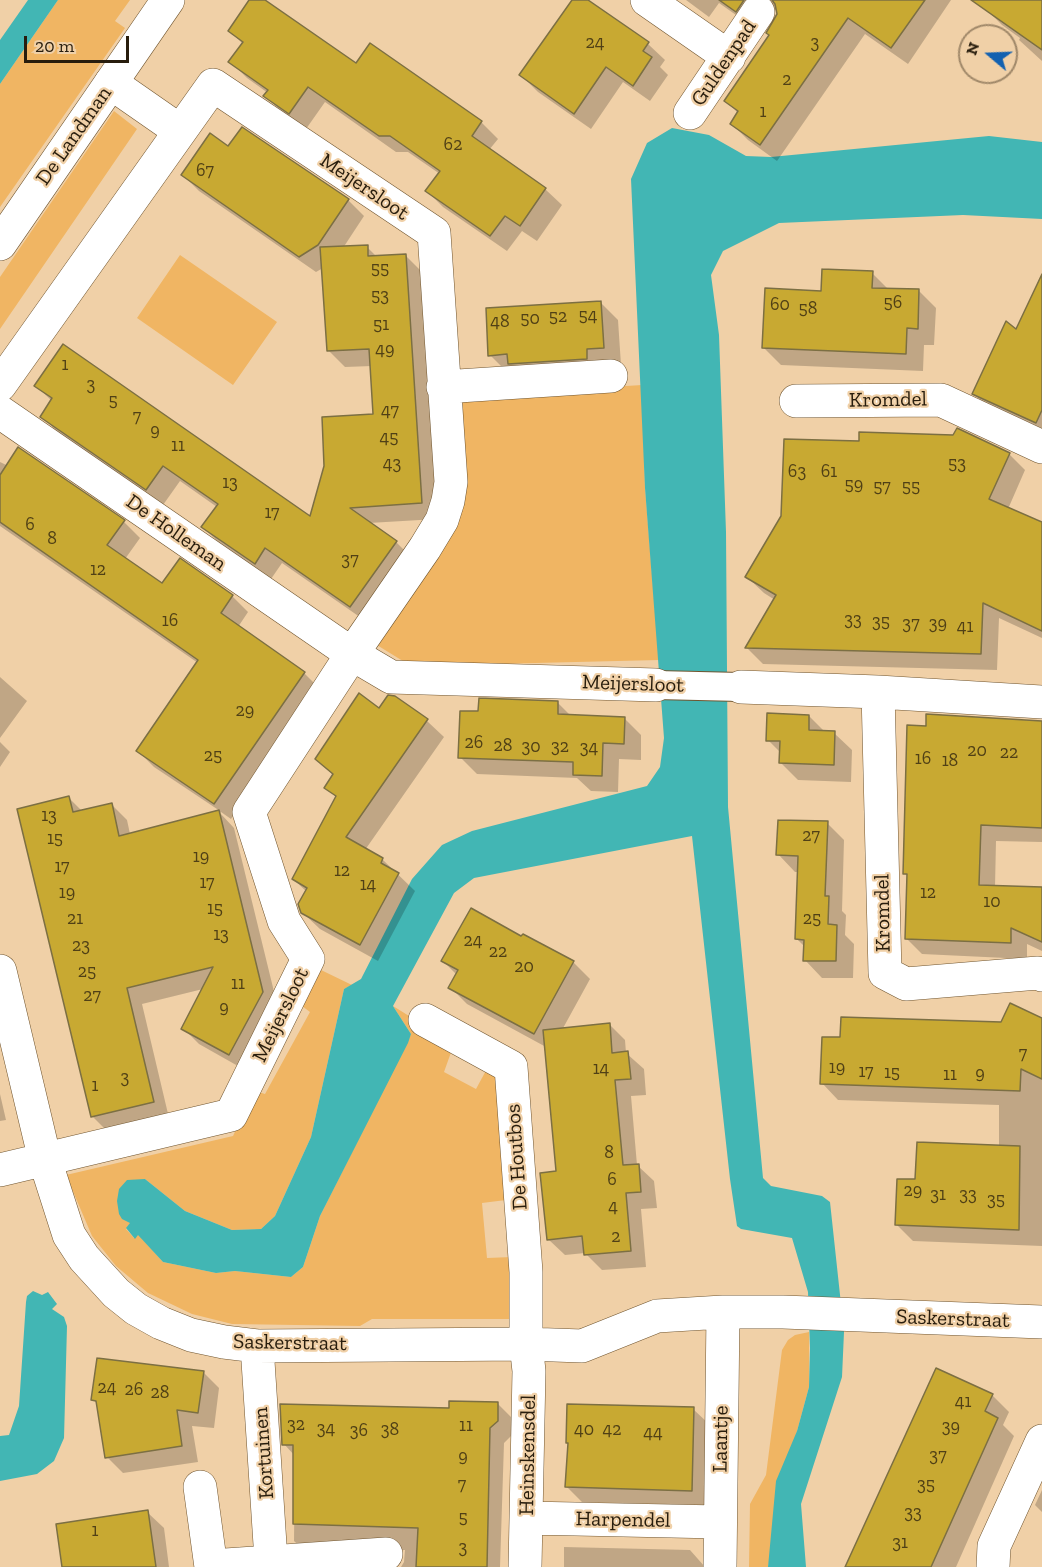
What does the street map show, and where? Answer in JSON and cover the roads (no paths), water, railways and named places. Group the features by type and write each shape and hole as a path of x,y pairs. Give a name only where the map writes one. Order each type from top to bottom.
{"street":[{"name":"De Landman","path":"0,244 168,0"},
{"path":"647,0 729,57"},
{"name":"Guldenpad","path":"690,113 758,12"},
{"path":"111,82 180,130"},
{"name":"Meijersloot","path":"0,385 213,85 434,233 451,482 442,520 249,812 284,921 308,959 231,1115 45,1160"},
{"path":"443,387 611,376"},
{"name":"Kromdel","path":"796,401 941,400 1042,447"},
{"name":"De Holleman","path":"0,412 352,654"},
{"name":"Meijersloot","path":"352,654 391,677 741,687"},
{"path":"741,687 878,692 1042,702"},
{"name":"Kromdel","path":"878,692 885,973 906,984 1038,973 1042,975"},
{"name":"Saskerstraat","path":"0,971 45,1160 69,1235 84,1258 116,1293 136,1309 161,1323 191,1335 257,1346 526,1344 582,1346 657,1316 723,1312 783,1312 1042,1322"},
{"name":"De Houtbos","path":"425,1020 511,1067 526,1272 526,1344"},
{"path":"0,1170 45,1160"},
{"name":"Laantje","path":"720,1567 723,1312"},
{"name":"Heinskensdel","path":"525,1567 529,1371 526,1344"},
{"name":"Kortuinen","path":"257,1346 271,1560"},
{"path":"993,1567 994,1546 1042,1441"},
{"path":"200,1487 211,1566 271,1560 386,1554"},
{"name":"Harpendel","path":"526,1518 719,1522"}],"water":[{"path":"28,0 58,0 0,84 0,40"},
{"path":"672,128 709,135 746,156 771,157 989,136 1042,142 1042,219 963,215 779,223 723,251 711,275 719,335 726,532 728,807 763,1178 771,1186 822,1196 830,1202 844,1332 842,1377 801,1504 806,1567 768,1567 776,1481 797,1431 809,1387 808,1292 792,1238 741,1229 737,1226 692,836 474,878 454,893 393,1006 411,1034 408,1043 320,1216 303,1267 291,1277 235,1271 216,1273 163,1262 138,1235 135,1239 126,1228 130,1223 122,1219 119,1214 117,1201 119,1189 127,1180 145,1179 185,1211 232,1230 261,1229 275,1216 311,1137 344,989 361,979 412,879 442,845 472,831 647,786 660,767 664,738 645,488 631,179 647,143"},
{"path":"33,1291 42,1295 48,1292 57,1304 52,1309 64,1317 67,1326 64,1438 54,1461 37,1474 0,1481 0,1436 9,1435 19,1406 26,1302 27,1296"}]}
